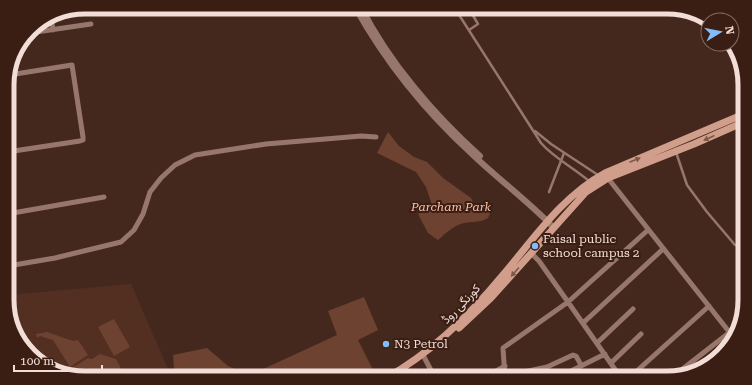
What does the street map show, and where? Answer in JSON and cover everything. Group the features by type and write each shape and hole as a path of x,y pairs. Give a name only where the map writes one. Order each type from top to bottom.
{"main road":[{"name":"کورنگی روڈ","path":"442,339 501,278 551,223 586,192 592,184 604,177 738,117"},
{"name":"کورنگی روڈ","path":"604,177 676,152 738,125"},
{"name":"کورنگی روڈ","path":"442,339 457,330 491,298 531,253 551,223"},
{"path":"397,371 423,355 442,339"}],"street":[{"path":"359,14 397,72 460,143 551,223"},
{"path":"364,14 383,45 401,70 463,141 551,223"},
{"path":"52,23 53,30"},
{"path":"38,32 91,24"},
{"path":"14,151 83,140 72,66 15,74"},
{"path":"14,265 55,258 121,242 134,230 143,214 150,192 161,178 175,165 195,155 281,142 361,136 376,137"},
{"path":"604,177 730,333"},
{"path":"14,213 104,196"},
{"path":"505,371 503,348 568,302 648,230"},
{"path":"583,323 663,249"},
{"path":"531,253 539,261 616,371"},
{"path":"637,371 709,306"},
{"path":"597,343 633,309"},
{"path":"682,370 730,333"},
{"path":"611,363 641,334"},
{"path":"570,371 604,354"},
{"path":"423,355 431,371"},
{"path":"529,371 547,367 573,355 576,356 581,365"},
{"path":"496,371 505,366"}],"lane":[{"path":"459,14 547,150 561,159 592,184"},
{"path":"469,30 478,24 472,14"},
{"path":"533,129 564,153 604,177"},
{"path":"676,152 688,185 707,212 735,245"},
{"path":"549,192 564,153"}],"shaded area":[{"path":"131,284 169,371 81,371 71,370 54,364 35,350 19,327 16,318 14,294"}],"green space":[{"name":"Parcham Park","path":"388,132 399,146 414,157 427,162 443,178 471,198 474,204 484,205 491,211 488,218 481,221 458,225 438,240 428,233 418,214 432,205 426,187 416,172 377,153"},
{"path":"364,297 378,330 358,340 372,368 371,371 259,371 337,335 328,311"},
{"path":"114,319 130,347 114,356 98,327"},
{"path":"47,332 73,341 78,340 88,355 70,367 53,340 40,336 37,338 36,334"},
{"path":"207,348 228,366 240,371 172,371 174,369 173,355"},
{"path":"100,354 116,359 122,371 70,370 88,358 92,359"}],"place":[{"name":"Faisal public school campus 2","path":"535,246"},
{"name":"N3 Petrol","path":"386,344"}]}
